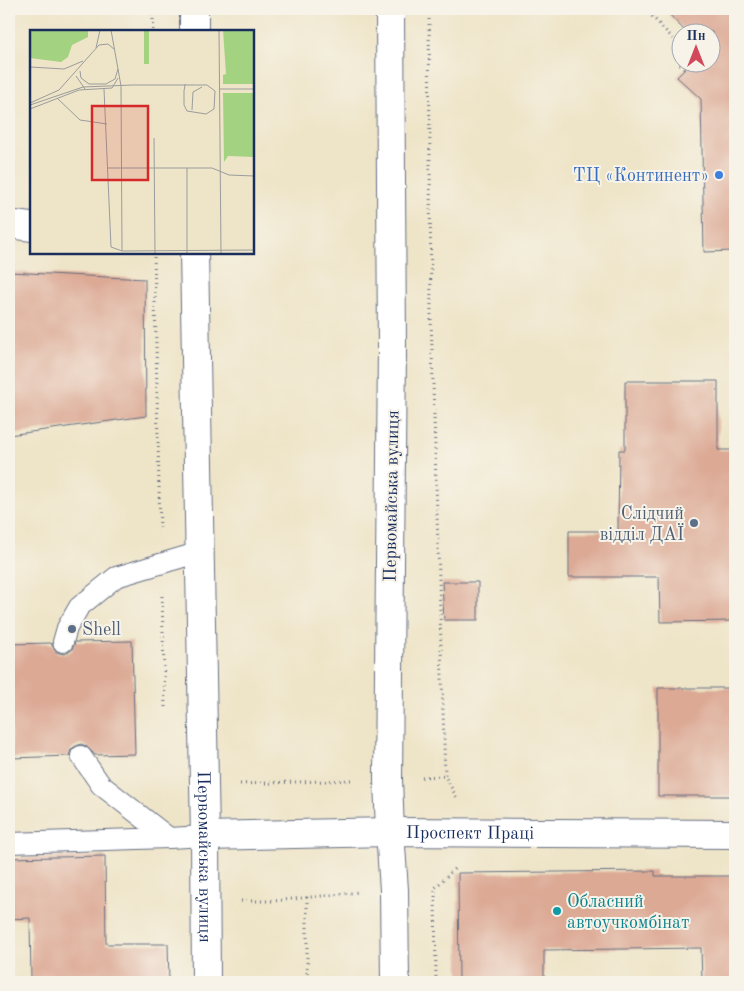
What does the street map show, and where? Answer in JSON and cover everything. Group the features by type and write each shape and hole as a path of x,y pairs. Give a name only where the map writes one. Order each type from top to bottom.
{"main road":[{"path":"194,9 194,30"},
{"name":"Первомайська вулиця","path":"390,9 392,350 388,779 394,890 395,982"},
{"path":"9,224 30,227"},
{"name":"Первомайська вулиця","path":"194,254 206,982"},
{"name":"Проспект Праці","path":"205,836 390,832 735,834"}],"lane":[{"path":"62,642 67,628 79,607 116,577 200,552"},
{"path":"81,756 101,785 169,838"},
{"path":"9,843 205,836"}],"path":[{"path":"153,9 153,30"},
{"path":"205,901 273,901 351,893 435,888 459,864 458,802 445,776 432,317 429,9"},
{"path":"645,9 672,37"},
{"path":"154,254 165,708"},
{"path":"204,785 445,776"},
{"path":"435,888 436,982"},
{"path":"307,897 307,982"}],"building":[{"name":"ТЦ «Континент»","path":"664,9 735,9 735,251 704,252 701,99 677,77 682,72 722,72 722,22 676,22"},
{"path":"9,272 145,279 146,416 9,435"},
{"path":"625,381 718,381 718,450 735,450 735,621 660,622 659,577 569,577 569,531 618,531 619,450 625,450"},
{"path":"442,582 478,582 478,620 444,620"},
{"path":"132,641 135,754 95,755 86,746 81,744 71,750 69,756 12,758 9,644 51,643 55,651 65,654 72,650 75,642"},
{"path":"658,688 735,688 735,796 658,796"},
{"path":"105,856 106,944 168,944 169,982 31,982 30,918 9,919 9,858"},
{"name":"Обласний автоучкомбінат","path":"655,871 655,876 735,876 735,982 702,982 701,948 544,950 544,982 459,982 458,873"}],"place":[{"name":"ТЦ «Континент»","path":"719,175"},
{"name":"Слідчий відділ ДАЇ","path":"694,523"},
{"name":"Shell","path":"72,629"},
{"name":"Обласний автоучкомбінат","path":"557,911"}]}
